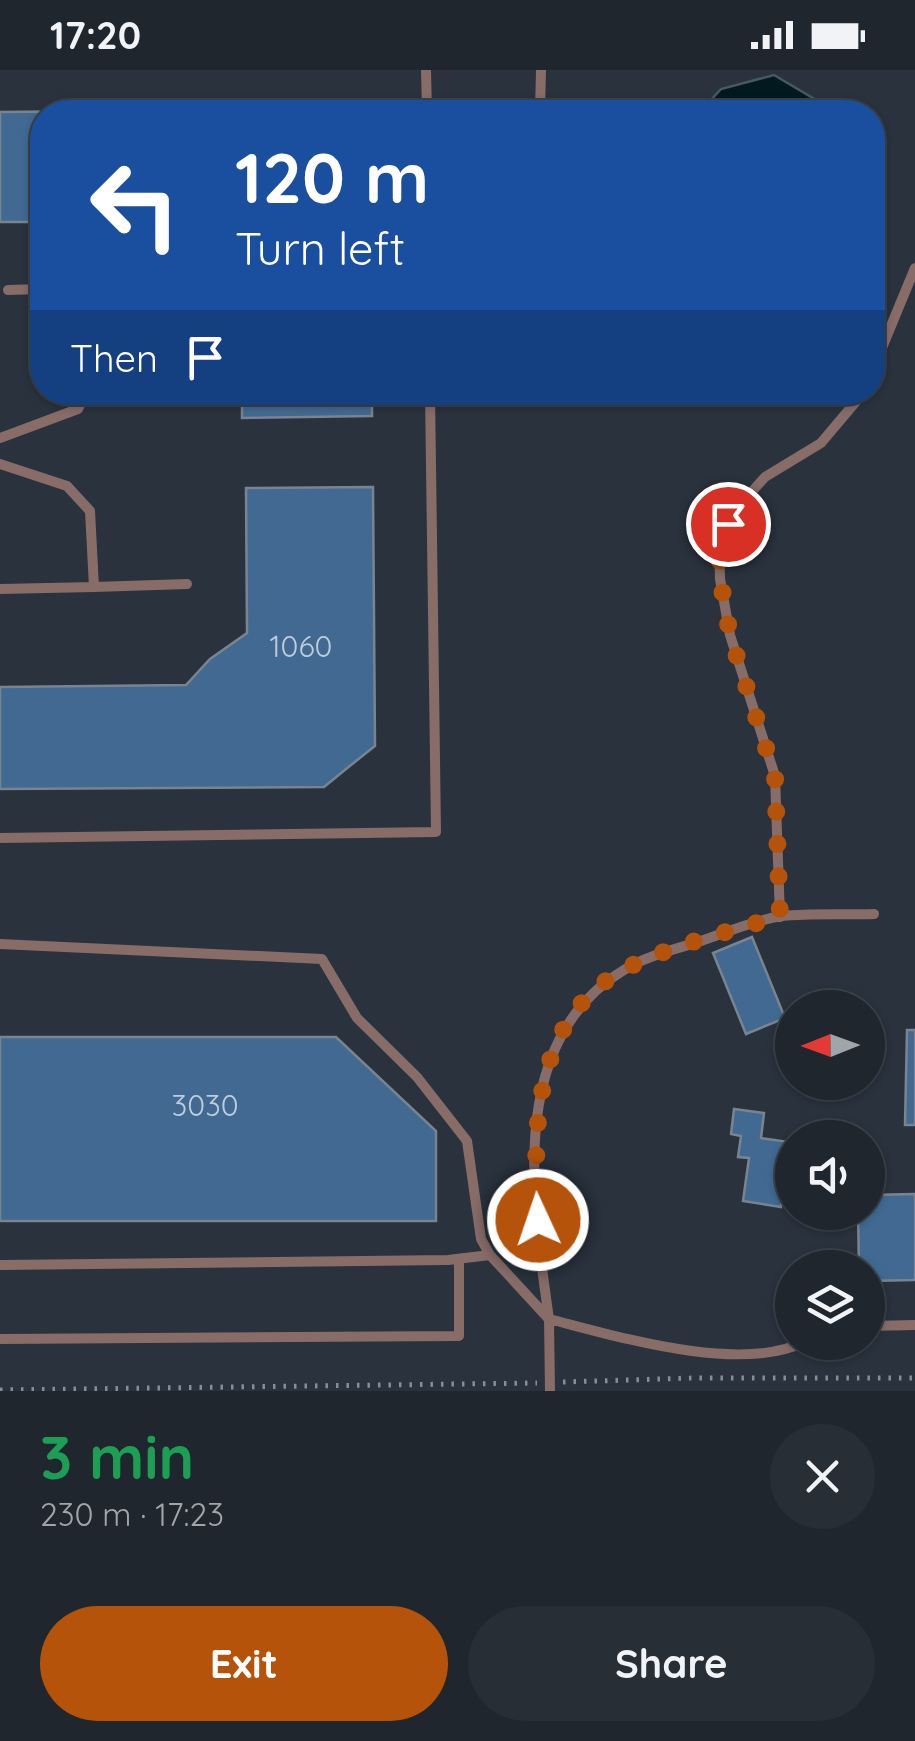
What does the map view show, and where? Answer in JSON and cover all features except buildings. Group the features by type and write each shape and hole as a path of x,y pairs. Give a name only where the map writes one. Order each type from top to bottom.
{"lane":[{"path":"426,70 426,100"},
{"path":"540,70 540,100"},
{"path":"885,341 915,268"},
{"path":"8,290 30,289"},
{"path":"0,438 80,405"},
{"path":"0,838 436,832 430,405"},
{"path":"780,916 775,776 730,635 720,578 719,542 738,507 764,476 821,443 853,405"},
{"path":"0,464 67,486 90,511 94,587"},
{"path":"0,589 187,584"},
{"path":"550,1387 549,1319 539,1248 534,1162 545,1073 564,1026 590,997 624,969 679,948 780,916 874,914"},
{"path":"0,944 322,959 357,1018 418,1077 467,1141 481,1239 490,1255 549,1319 666,1348 745,1354 775,1350"},
{"path":"0,1265 459,1259 490,1255"},
{"path":"0,1338 459,1336 459,1259"},
{"path":"885,1326 915,1325"}],"path":[{"path":"0,1390 550,1387 693,1378 915,1378"}],"water":[{"path":"774,75 816,100 711,100 721,89"}],"route":[{"path":"538,1220 534,1162 538,1108 545,1073 564,1026 590,997 624,969 780,916 775,776 730,635 720,578 719,542 728,524"}]}
